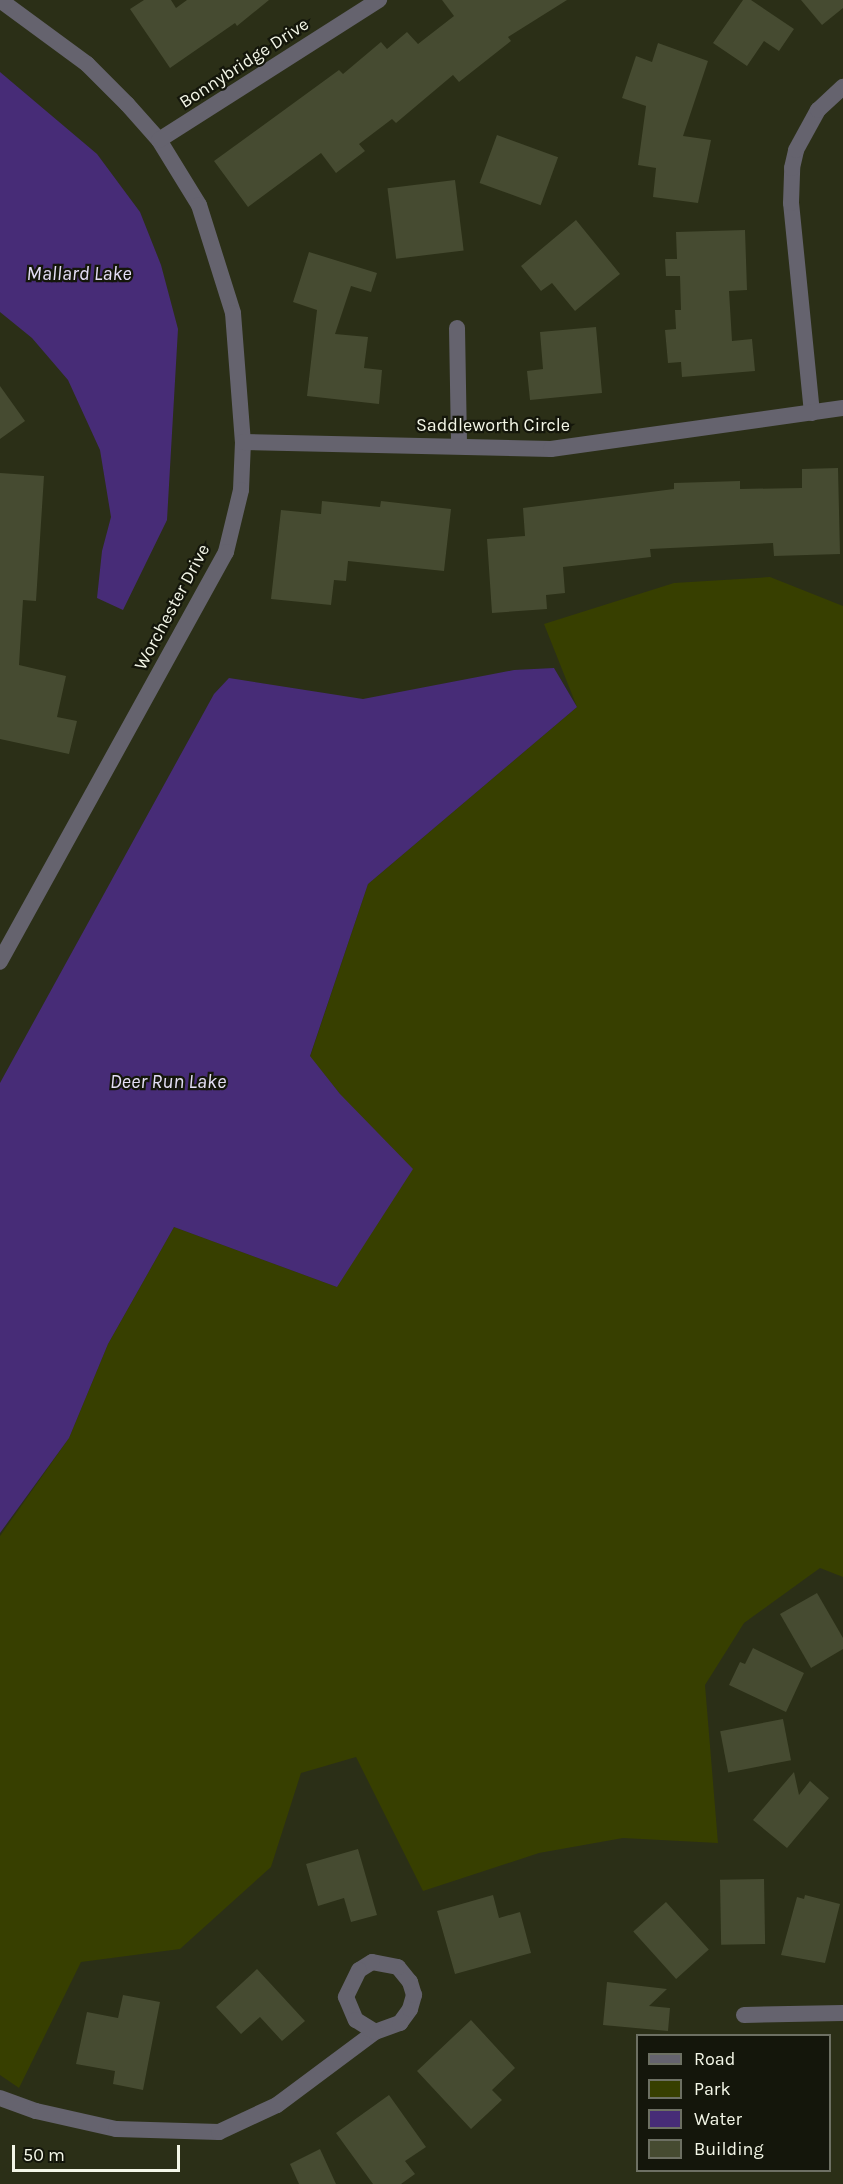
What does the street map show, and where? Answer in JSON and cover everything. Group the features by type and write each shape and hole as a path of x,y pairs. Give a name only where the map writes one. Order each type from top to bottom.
{"street":[{"name":"Worchester Drive","path":"0,0 87,64 159,140 199,205 219,258 233,313 243,442 241,490 226,552 0,962"},
{"name":"Bonnybridge Drive","path":"159,140 379,0"},
{"path":"812,413 791,203 792,168 796,150 818,110 843,87"},
{"path":"457,328 459,445"},
{"name":"Saddleworth Circle","path":"243,442 551,448 843,408"},
{"path":"0,2098 36,2111 116,2129 219,2132 278,2105 375,2032 400,2023 410,2009 414,1995 398,1967 372,1962 359,1970 346,1997 356,2020 375,2032"},
{"path":"744,2015 843,2013"}],"green space":[{"path":"770,577 843,606 843,1577 820,1568 744,1623 705,1685 718,1843 623,1838 539,1853 423,1891 356,1757 301,1773 271,1867 180,1949 81,1962 19,2088 0,2075 0,1536 69,1438 108,1344 174,1227 337,1287 340,1094 310,1057 368,884 577,707 544,624 674,583"}],"water":[{"name":"Mallard Lake","path":"0,72 97,154 140,212 161,265 178,329 167,520 123,610 97,598 102,551 111,517 100,450 68,380 32,338 0,312"},
{"name":"Deer Run Lake","path":"554,668 577,707 368,884 310,1056 340,1094 413,1169 337,1287 174,1227 108,1344 69,1438 0,1533 0,1083 214,694 229,678 363,699 514,670"}],"building":[{"path":"144,0 171,0 176,8 187,0 269,0 237,26 235,23 170,68 130,9"},
{"path":"442,0 567,0 508,37 511,41 459,82 453,75 396,123 392,119 359,144 365,151 336,173 321,153 248,207 214,161 339,70 343,74 381,42 387,49 407,32 418,44 454,16"},
{"path":"743,0 751,0 794,29 779,51 764,41 747,66 713,43"},
{"path":"801,0 843,0 843,8 822,25"},
{"path":"658,43 708,61 683,136 711,140 698,203 653,197 656,168 638,165 646,106 622,98 636,56 652,62"},
{"path":"497,135 558,157 541,205 480,183"},
{"path":"455,180 464,250 396,259 388,188"},
{"path":"576,220 620,274 575,311 552,283 541,291 521,266"},
{"path":"745,230 747,290 729,291 732,341 752,339 755,371 682,377 681,362 668,363 665,330 676,329 675,310 681,310 680,276 666,276 665,259 677,259 676,232"},
{"path":"309,252 377,273 371,292 351,286 335,334 368,337 364,368 382,370 379,404 307,396 317,310 293,302"},
{"path":"596,327 602,393 530,400 527,371 543,369 540,332"},
{"path":"0,386 25,421 0,439"},
{"path":"838,468 840,554 774,556 773,543 650,549 651,557 563,567 565,593 546,595 547,609 492,613 487,539 525,536 523,508 674,489 674,483 740,481 740,489 802,488 802,469"},
{"path":"0,473 44,476 36,601 23,600 19,665 66,676 57,717 77,721 69,754 0,739"},
{"path":"322,501 380,507 381,501 451,509 444,571 348,561 346,581 334,580 331,605 271,599 281,510 321,514"},
{"path":"817,1593 843,1638 843,1649 811,1668 780,1614"},
{"path":"753,1648 804,1673 786,1712 729,1685 740,1662 745,1664"},
{"path":"783,1719 791,1760 728,1772 720,1731"},
{"path":"794,1772 799,1795 810,1781 829,1798 787,1848 753,1820"},
{"path":"358,1849 377,1915 351,1922 344,1898 318,1906 306,1864"},
{"path":"764,1879 765,1944 721,1945 720,1880"},
{"path":"493,1895 499,1918 520,1912 531,1953 455,1974 437,1911"},
{"path":"805,1895 840,1904 825,1963 781,1955 797,1897 804,1899"},
{"path":"666,1902 709,1950 676,1979 633,1931"},
{"path":"257,1969 305,2021 282,2041 260,2017 241,2034 216,2007"},
{"path":"607,1982 667,1989 649,2006 670,2008 668,2031 603,2025"},
{"path":"123,1995 160,2002 143,2090 113,2084 115,2071 76,2064 87,2012 118,2018"},
{"path":"471,2020 515,2068 492,2090 502,2100 471,2129 417,2071"},
{"path":"389,2095 426,2147 405,2161 415,2174 401,2184 373,2184 336,2133"},
{"path":"320,2149 336,2184 299,2184 290,2164"}]}
